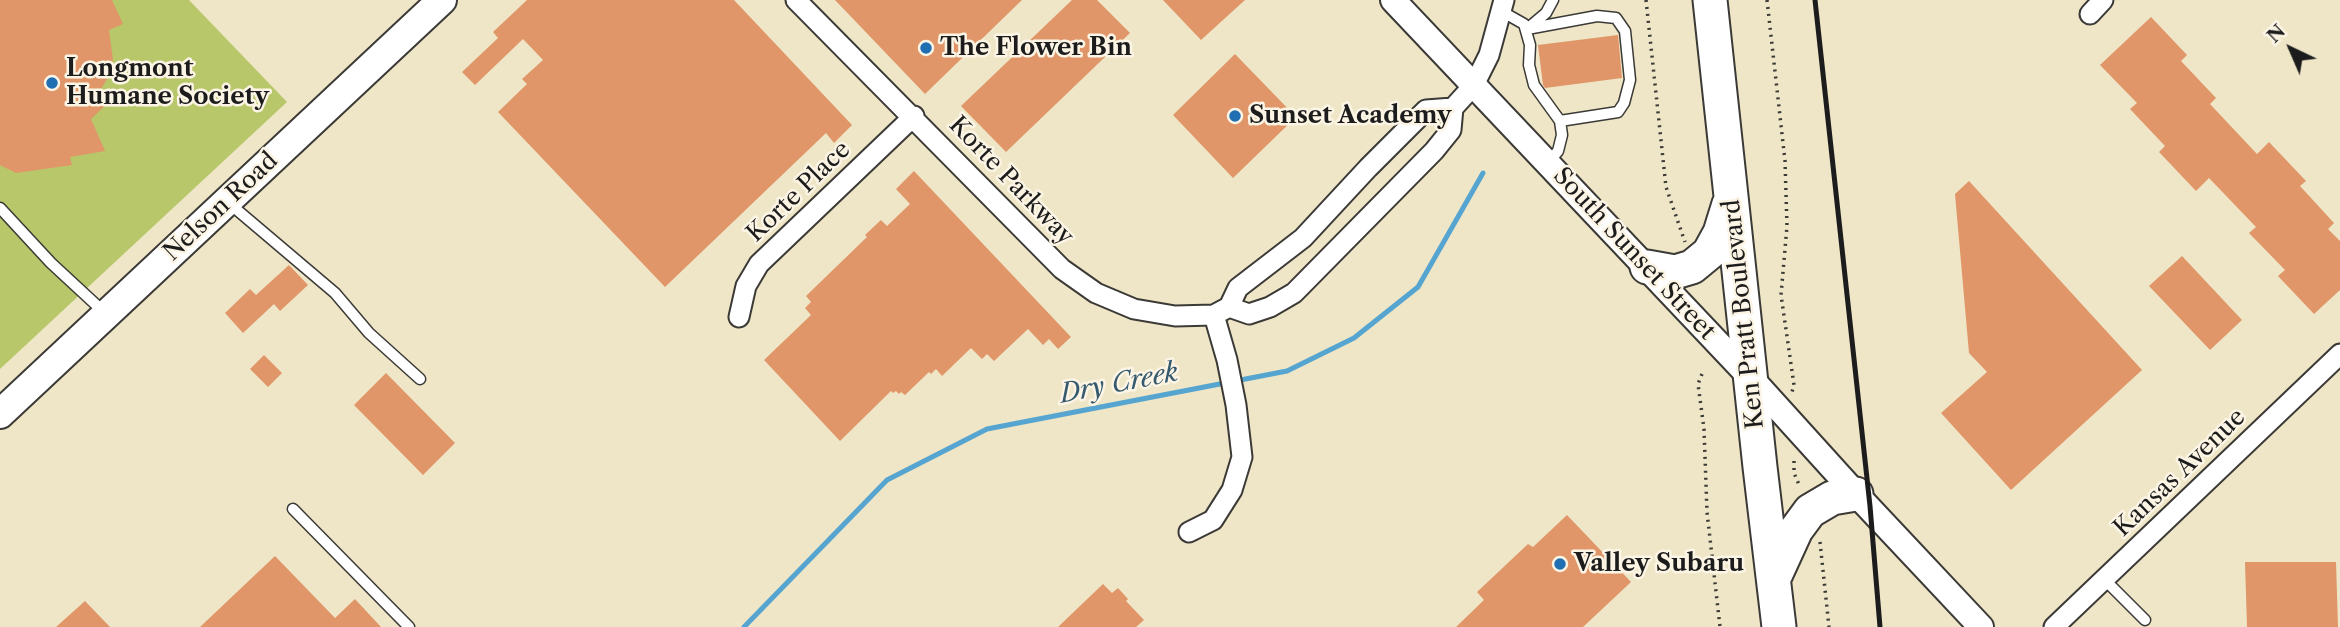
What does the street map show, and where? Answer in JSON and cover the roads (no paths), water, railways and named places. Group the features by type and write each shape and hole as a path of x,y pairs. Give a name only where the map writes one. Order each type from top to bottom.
{"highway":[{"name":"Ken Pratt Boulevard","path":"1710,0 1779,627"},
{"path":"1647,267 1675,272 1692,267 1709,253 1720,233 1732,195"},
{"path":"1774,578 1796,530 1810,511 1832,498 1856,494"}],"main road":[{"name":"Nelson Road","path":"0,414 442,0"}],"street":[{"name":"Korte Parkway","path":"796,0 914,116 1062,269 1096,293 1134,309 1175,316 1222,311 1249,314 1270,307 1294,293 1434,151 1451,130 1453,107 1474,85 1489,55 1503,5"},
{"name":"South Sunset Street","path":"1393,0 1647,267 1959,603"},
{"path":"1189,532 1213,520 1232,490 1242,457 1222,311 1238,288 1303,238 1426,110 1453,107"},
{"name":"Korte Place","path":"739,317 746,286 759,264 914,116"},
{"name":"Kansas Avenue","path":"2053,627 2340,354"},
{"name":"South Sunset Street","path":"1888,527 1981,627"}],"lane":[{"path":"1527,29 1546,13 1553,0"},
{"path":"1503,5 1521,20 1527,29 1530,75 1534,85 1560,121 1562,135 1558,151 1548,163"},
{"path":"1527,29 1597,16 1616,18 1625,31 1630,80 1624,103 1618,112 1560,121"},
{"path":"227,201 335,293 369,332 420,379"},
{"path":"0,208 51,263 105,313"},
{"path":"293,509 409,627"},
{"path":"2104,579 2145,620"}],"waterway":[{"name":"Dry Creek","path":"744,627 887,480 987,429 1287,371 1354,338 1418,287 1483,173"}],"railway":[{"path":"1815,0 1870,506 1880,627"}],"place":[{"name":"The Flower Bin","path":"926,48"},
{"name":"Longmont Humane Society","path":"52,83"},
{"name":"Sunset Academy","path":"1235,116"},
{"name":"Valley Subaru","path":"1560,564"}]}
